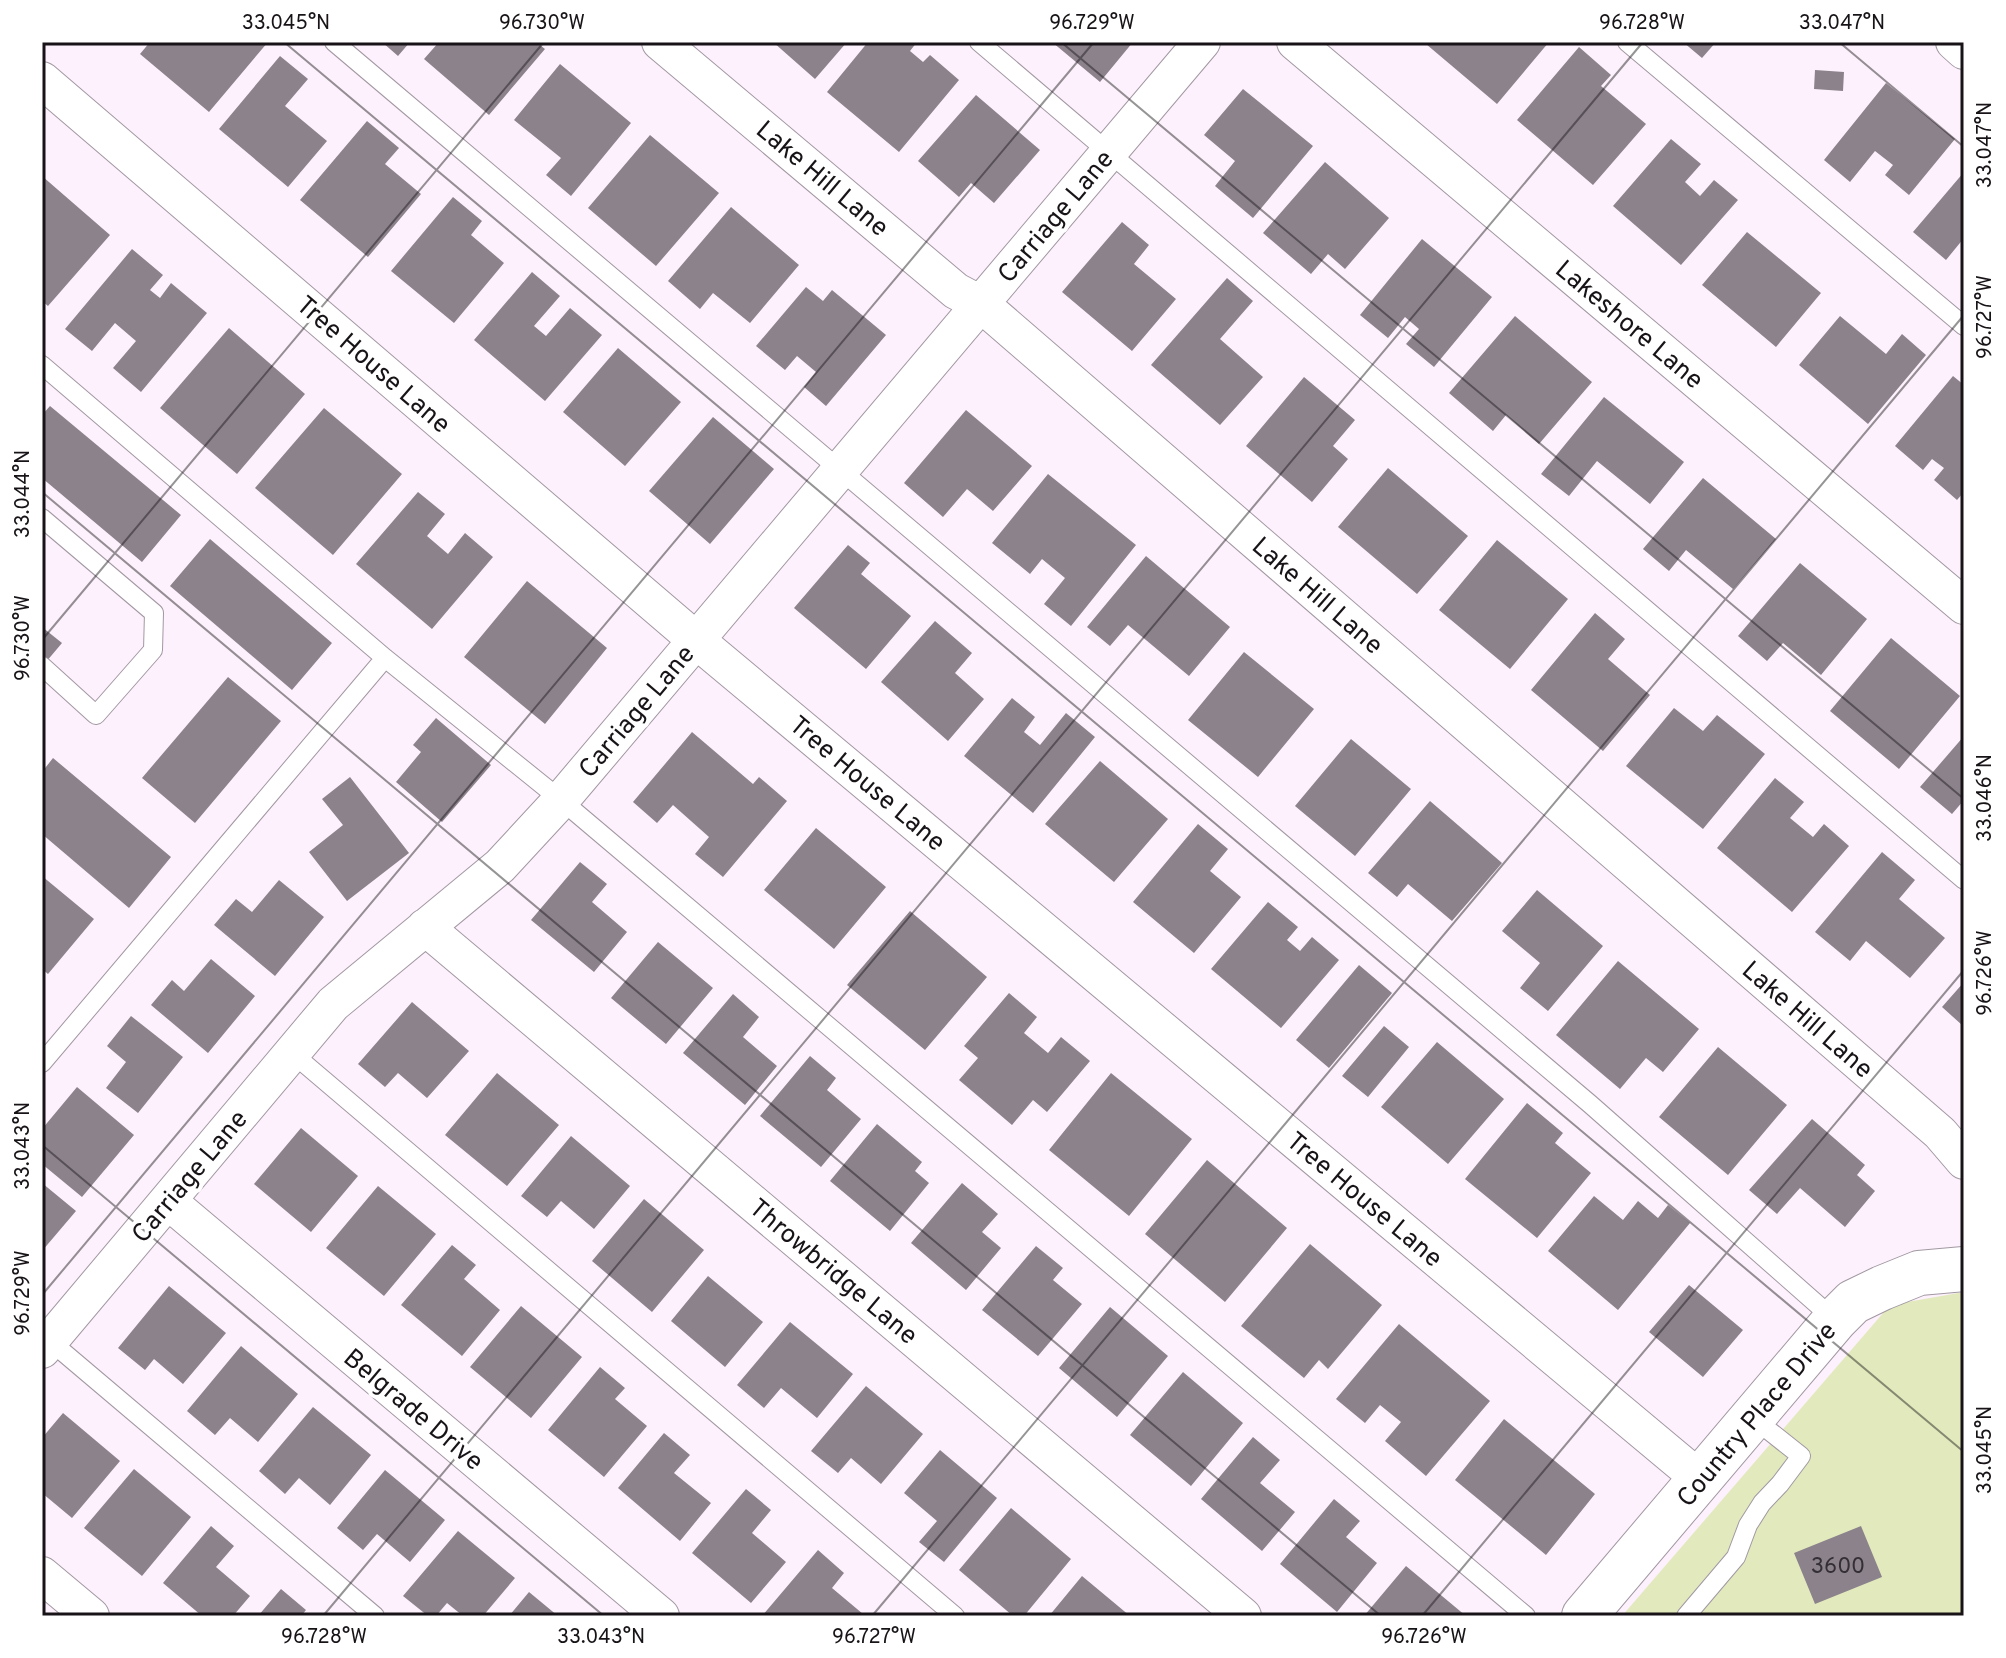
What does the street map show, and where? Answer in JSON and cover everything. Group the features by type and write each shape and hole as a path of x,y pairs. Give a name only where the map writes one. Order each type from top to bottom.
{"street":[{"name":"Lake Hill Lane","path":"660,42 956,291 981,304 1940,1133 1964,1161"},
{"name":"Carriage Lane","path":"46,1346 333,1004 500,866 561,800 1202,42"},
{"name":"Lakeshore Lane","path":"1295,42 1964,606"},
{"path":"1954,42 1964,51"},
{"name":"Tree House Lane","path":"42,80 696,640 1700,1479"},
{"name":"Throwbridge Lane","path":"425,927 1243,1616"},
{"name":"Belgrade Drive","path":"168,1201 661,1616"},
{"name":"Country Place Drive","path":"1584,1616 1853,1302 1919,1273 1964,1269"},
{"path":"42,1575 91,1616"}],"lane":[{"path":"334,42 1590,1104 1835,1320"},
{"path":"979,42 1964,880"},
{"path":"1627,42 1964,326"},
{"path":"42,365 385,658 561,800 1526,1616"},
{"path":"42,518 154,613 153,650 96,715 42,666"},
{"path":"42,1063 385,658"},
{"path":"292,1053 955,1616"},
{"path":"46,1346 375,1616"},
{"path":"1686,1616 1736,1557 1748,1525 1762,1503 1801,1456 1753,1418"}],"green space":[{"path":"1964,1292 1964,1616 1622,1616 1890,1305"}],"building":[{"path":"150,42 217,42 220,45 222,42 268,42 209,112 140,54"},
{"path":"382,42 410,42 398,56"},
{"path":"439,42 536,42 545,49 489,115 424,59"},
{"path":"773,42 847,42 815,79"},
{"path":"868,42 917,42 910,51 923,62 930,55 959,80 899,152 827,92"},
{"path":"1052,42 1133,42 1100,82"},
{"path":"1427,42 1549,42 1497,104"},
{"path":"1683,42 1716,42 1702,58"},
{"path":"1579,47 1611,75 1601,86 1646,124 1593,185 1517,120"},
{"path":"280,56 308,79 285,106 327,141 288,187 219,129"},
{"path":"560,64 631,123 571,196 546,175 561,158 514,120"},
{"path":"1815,70 1844,72 1843,91 1814,89"},
{"path":"1886,83 1955,139 1909,195 1885,175 1893,165 1875,151 1850,182 1824,160"},
{"path":"1243,89 1313,146 1253,218 1215,186 1235,161 1204,135"},
{"path":"976,95 1040,150 994,203 971,183 959,197 918,161"},
{"path":"367,121 399,148 385,164 421,194 368,257 300,200"},
{"path":"650,135 719,193 656,266 588,208"},
{"path":"1671,139 1701,164 1685,182 1700,196 1714,180 1738,200 1681,265 1613,206"},
{"path":"1325,162 1389,218 1345,269 1328,254 1311,274 1263,233"},
{"path":"1964,172 1964,238 1946,260 1913,232"},
{"path":"42,176 110,235 48,306 42,301"},
{"path":"453,197 482,221 471,235 504,263 454,323 391,271"},
{"path":"731,207 799,265 750,323 713,293 700,309 668,281"},
{"path":"1122,222 1149,245 1134,264 1176,299 1132,351 1062,292"},
{"path":"1747,232 1821,293 1776,347 1702,285"},
{"path":"1422,239 1492,297 1434,367 1406,344 1419,329 1405,317 1388,338 1360,315"},
{"path":"132,249 163,275 150,290 160,298 171,283 207,313 141,392 113,368 136,341 115,323 92,351 65,329"},
{"path":"532,272 560,296 534,326 546,336 570,308 602,335 545,401 474,340"},
{"path":"1227,278 1253,301 1220,339 1263,377 1220,425 1151,365"},
{"path":"806,287 823,301 832,290 886,335 826,406 804,387 816,372 797,356 785,370 756,346"},
{"path":"1515,316 1592,382 1539,444 1506,415 1493,431 1449,393"},
{"path":"1840,316 1886,354 1902,334 1926,355 1868,424 1799,365"},
{"path":"229,328 305,394 237,474 160,408"},
{"path":"618,348 681,402 625,466 563,412"},
{"path":"1953,376 1964,385 1964,492 1957,500 1934,480 1944,468 1932,459 1923,470 1895,446"},
{"path":"1304,377 1355,420 1333,446 1348,459 1312,502 1246,446"},
{"path":"1604,397 1684,462 1650,504 1597,461 1569,496 1541,474"},
{"path":"50,406 181,515 142,562 42,478 42,415"},
{"path":"324,408 402,474 333,555 255,488"},
{"path":"966,410 1032,466 993,511 967,489 943,517 904,483"},
{"path":"713,417 774,469 710,544 649,491"},
{"path":"1388,468 1468,536 1417,594 1338,527"},
{"path":"1048,474 1136,545 1071,626 1044,604 1065,578 1042,559 1030,574 992,543"},
{"path":"1703,478 1776,539 1733,589 1686,550 1669,571 1643,549"},
{"path":"418,492 445,514 427,536 448,554 465,533 493,557 432,629 356,564"},
{"path":"210,539 332,643 292,690 170,586"},
{"path":"1497,540 1568,599 1510,669 1439,610"},
{"path":"848,545 870,563 861,574 911,616 866,669 794,608"},
{"path":"1146,556 1230,627 1189,676 1128,625 1110,646 1087,627"},
{"path":"1800,563 1867,619 1821,675 1783,643 1767,661 1738,636"},
{"path":"527,581 607,648 545,724 464,657"},
{"path":"1595,613 1625,639 1608,659 1650,695 1603,751 1531,690"},
{"path":"935,621 972,653 955,673 984,699 948,741 881,682"},
{"path":"42,627 62,643 46,662 42,659"},
{"path":"1891,638 1960,696 1899,769 1830,711"},
{"path":"1244,652 1314,709 1258,777 1188,720"},
{"path":"228,677 281,721 195,823 142,778"},
{"path":"1012,698 1035,717 1024,732 1040,745 1066,713 1095,737 1033,813 964,756"},
{"path":"1674,708 1703,731 1717,715 1765,754 1703,829 1626,766"},
{"path":"436,718 491,765 442,822 396,782 421,752 413,745"},
{"path":"692,732 753,784 759,777 787,801 723,877 695,854 709,837 673,805 657,823 633,802"},
{"path":"1964,736 1964,800 1952,814 1920,787"},
{"path":"1351,739 1411,789 1355,856 1295,806"},
{"path":"53,758 171,857 129,908 42,834 42,772"},
{"path":"1100,761 1168,819 1114,882 1045,824"},
{"path":"350,777 409,853 347,901 309,852 343,825 322,799"},
{"path":"1775,778 1804,802 1790,818 1813,837 1824,824 1849,846 1792,912 1717,848"},
{"path":"1430,801 1502,863 1452,921 1408,884 1397,897 1368,873"},
{"path":"1198,824 1228,849 1210,871 1241,897 1194,953 1133,902"},
{"path":"816,828 886,887 834,949 764,890"},
{"path":"1882,852 1915,880 1899,899 1945,938 1910,978 1866,941 1850,961 1815,932"},
{"path":"580,862 607,884 592,902 627,932 594,972 531,920"},
{"path":"42,876 94,919 48,974 42,969"},
{"path":"279,880 324,917 275,976 214,925 236,899 252,912"},
{"path":"1537,890 1603,946 1548,1011 1520,988 1540,963 1502,931"},
{"path":"1268,902 1298,927 1287,940 1300,951 1312,937 1339,960 1281,1028 1211,969"},
{"path":"910,911 987,977 925,1050 847,985"},
{"path":"658,942 713,988 666,1044 611,998"},
{"path":"211,959 255,996 208,1053 151,1005 172,980 184,991"},
{"path":"1618,961 1699,1029 1663,1072 1646,1058 1620,1089 1556,1035"},
{"path":"1359,965 1392,993 1329,1068 1296,1040"},
{"path":"1964,982 1964,1023 1962,1025 1942,1007"},
{"path":"1009,993 1037,1017 1024,1033 1048,1053 1061,1037 1090,1061 1047,1112 1033,1100 1012,1125 959,1080 978,1058 964,1046"},
{"path":"733,994 759,1017 743,1037 777,1066 745,1105 683,1053"},
{"path":"412,1002 469,1051 427,1098 398,1073 385,1087 358,1064"},
{"path":"131,1016 183,1057 138,1113 106,1088 126,1062 107,1046"},
{"path":"1384,1026 1409,1047 1368,1097 1342,1076"},
{"path":"1437,1042 1504,1099 1448,1164 1381,1107"},
{"path":"1718,1047 1787,1105 1728,1175 1659,1117"},
{"path":"810,1056 836,1078 827,1090 861,1119 821,1167 760,1116"},
{"path":"497,1073 559,1125 507,1186 445,1135"},
{"path":"1111,1073 1192,1139 1129,1216 1049,1150"},
{"path":"77,1087 134,1135 82,1197 42,1164 42,1129"},
{"path":"1527,1103 1563,1133 1555,1143 1591,1173 1537,1238 1465,1179"},
{"path":"1812,1119 1865,1165 1857,1175 1875,1191 1845,1227 1800,1188 1777,1214 1749,1190"},
{"path":"877,1124 922,1162 915,1171 929,1183 890,1231 830,1181"},
{"path":"301,1128 358,1176 311,1232 254,1184"},
{"path":"571,1136 630,1186 594,1229 561,1201 547,1217 521,1196"},
{"path":"1207,1160 1287,1228 1225,1302 1145,1234"},
{"path":"42,1183 76,1211 42,1251"},
{"path":"962,1183 998,1214 982,1232 1001,1248 966,1290 911,1243"},
{"path":"378,1186 436,1234 384,1296 326,1248"},
{"path":"1594,1196 1623,1220 1638,1201 1658,1218 1668,1205 1690,1223 1618,1310 1548,1251"},
{"path":"644,1199 704,1250 652,1312 592,1261"},
{"path":"1310,1244 1382,1305 1328,1369 1319,1360 1304,1378 1241,1326"},
{"path":"452,1245 476,1265 464,1279 500,1310 462,1356 401,1305"},
{"path":"1036,1246 1063,1268 1053,1280 1082,1304 1038,1356 982,1310"},
{"path":"708,1276 763,1322 725,1367 671,1321"},
{"path":"1689,1285 1743,1330 1703,1377 1649,1332"},
{"path":"169,1286 226,1333 183,1384 154,1359 145,1370 118,1348"},
{"path":"521,1306 582,1357 531,1418 470,1367"},
{"path":"1110,1307 1168,1356 1117,1417 1059,1368"},
{"path":"790,1322 853,1374 817,1418 781,1388 764,1408 737,1385"},
{"path":"1399,1324 1490,1401 1426,1476 1385,1441 1401,1422 1380,1405 1365,1423 1336,1399"},
{"path":"241,1346 298,1394 258,1442 230,1418 215,1435 187,1411"},
{"path":"600,1367 625,1388 615,1399 647,1426 604,1477 548,1430"},
{"path":"1183,1372 1243,1423 1191,1486 1130,1435"},
{"path":"866,1386 923,1434 881,1484 851,1458 838,1473 811,1451"},
{"path":"313,1407 371,1455 330,1505 299,1478 285,1494 259,1471"},
{"path":"63,1413 120,1461 72,1518 42,1493 42,1438"},
{"path":"1504,1419 1595,1494 1546,1555 1455,1480"},
{"path":"664,1433 690,1455 674,1473 711,1503 680,1541 618,1488"},
{"path":"1253,1437 1280,1460 1260,1483 1295,1512 1262,1551 1201,1499"},
{"path":"940,1450 997,1498 944,1562 919,1542 937,1521 904,1493"},
{"path":"134,1469 191,1517 142,1576 84,1528"},
{"path":"385,1470 445,1520 410,1562 377,1534 363,1550 337,1528"},
{"path":"746,1489 771,1510 752,1533 786,1562 751,1603 692,1553"},
{"path":"1334,1499 1360,1521 1346,1537 1377,1563 1337,1612 1280,1564"},
{"path":"1011,1508 1071,1559 1024,1616 1013,1616 959,1570"},
{"path":"211,1526 234,1546 216,1567 250,1596 233,1616 202,1616 163,1583"},
{"path":"1861,1526 1882,1577 1815,1604 1794,1553"},
{"path":"458,1531 515,1578 483,1616 463,1616 447,1603 436,1616 428,1616 403,1596"},
{"path":"818,1550 844,1573 832,1588 863,1614 762,1616"},
{"path":"1406,1566 1466,1616 1364,1616"},
{"path":"1082,1576 1130,1616 1049,1616"},
{"path":"281,1589 306,1610 301,1616 258,1616"},
{"path":"529,1592 558,1616 509,1616"}]}
